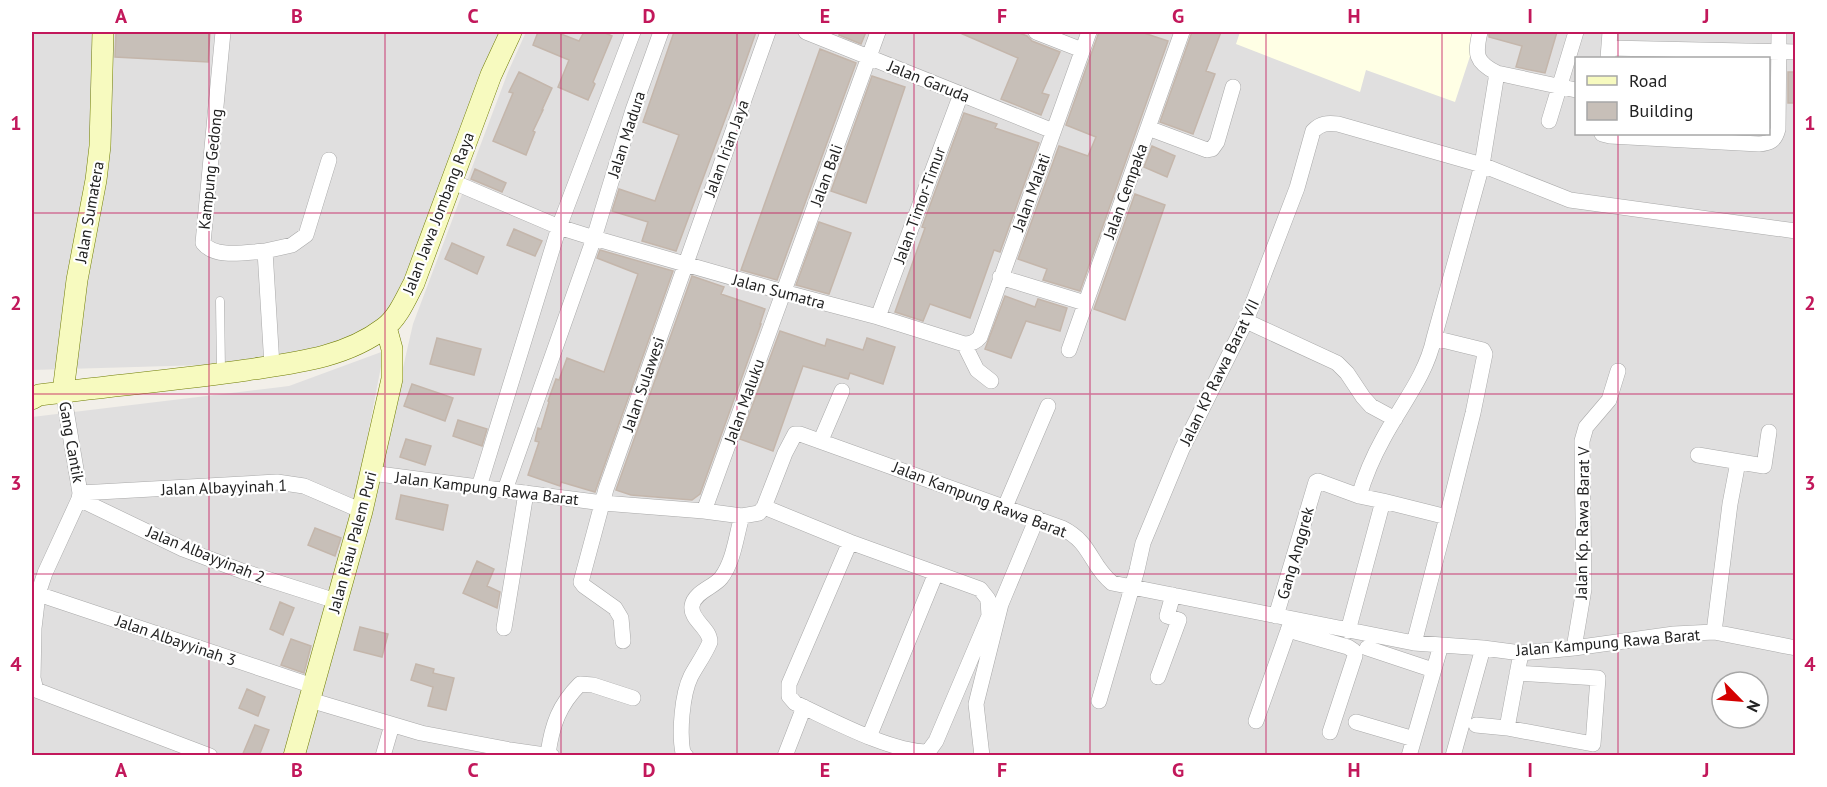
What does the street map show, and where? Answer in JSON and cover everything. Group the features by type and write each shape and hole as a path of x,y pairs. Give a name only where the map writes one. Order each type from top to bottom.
{"street":[{"name":"Jalan Sumatera","path":"63,392 77,280 96,180 100,146 107,64 103,32"},
{"name":"Kampung Gedong","path":"223,32 203,243 206,247 222,253 265,251 292,245 306,236 329,160"},
{"name":"Jalan Jawa Jombang Raya","path":"34,396 221,374 319,357 349,349 386,327 401,308 414,283 491,75 511,32"},
{"name":"Jalan Madura","path":"560,227 633,32"},
{"name":"Jalan Madura","path":"594,238 633,110 661,32"},
{"name":"Jalan Irian Jaya","path":"685,265 768,32"},
{"name":"Jalan Garuda","path":"806,32 1053,131"},
{"name":"Jalan Bali","path":"783,292 878,32"},
{"path":"1036,32 1082,50"},
{"name":"Jalan Malati","path":"964,344 969,344 980,337 1089,32"},
{"path":"1480,32 1476,49 1480,62 1497,73 1575,90"},
{"path":"1549,122 1576,32"},
{"path":"1610,32 1609,53 1796,52"},
{"path":"1606,135 1759,144 1773,141 1778,129 1779,32"},
{"name":"Jalan Cempaka","path":"1069,350 1148,128 1177,33"},
{"path":"1447,517 1359,496 1383,438 1416,385 1431,355 1482,165 1497,73"},
{"path":"1148,128 1207,150 1212,149 1217,142 1233,87"},
{"name":"Jalan Timor-Timur","path":"878,317 961,94"},
{"name":"Jalan KP Rawa Barat VII","path":"1099,701 1143,543 1182,448 1246,321 1297,188 1313,131 1320,124 1338,124 1482,165"},
{"path":"1482,165 1570,200 1796,231"},
{"name":"Jalan Sumatra","path":"451,181 560,227 594,238 878,317 964,344"},
{"path":"479,487 560,227"},
{"path":"505,490 594,238"},
{"path":"265,251 272,366"},
{"name":"Jalan Sulawesi","path":"603,503 685,265"},
{"path":"1000,277 1085,303"},
{"name":"Jalan Maluku","path":"704,511 783,292"},
{"path":"1246,321 1337,363 1371,406 1395,419"},
{"name":"Jalan Riau Palem Puri","path":"294,756 362,511 392,379 392,349 386,327"},
{"path":"1414,643 1473,413 1485,354 1483,350 1434,338"},
{"path":"964,344 977,370 991,381"},
{"name":"Jalan Kp. Rawa Barat V","path":"1574,648 1584,589 1582,441 1586,427 1609,400 1618,371"},
{"path":"821,440 842,391"},
{"name":"Gang Cantik","path":"63,392 80,496"},
{"path":"1005,507 1048,406"},
{"path":"1698,455 1764,466 1769,432"},
{"name":"Jalan Kampung Rawa Barat","path":"371,473 603,503 742,516 759,513 764,507 795,434 806,435 1037,518 1073,534 1084,544 1102,575 1112,584 1173,595 1285,622 1414,643 1521,653 1674,634 1714,632 1796,648"},
{"path":"1714,632 1730,504 1738,462"},
{"name":"Gang Anggrek","path":"1256,721 1285,622 1313,490 1318,481 1359,496"},
{"name":"Jalan Albayyinah 1","path":"80,496 277,482 304,486 362,511"},
{"path":"504,628 526,493"},
{"path":"80,496 45,573 38,594 34,628 33,678 36,690 210,756"},
{"name":"Jalan Albayyinah 2","path":"80,496 183,549 242,571 336,601"},
{"path":"1348,631 1383,501"},
{"path":"603,503 581,582 615,608 621,618 622,640"},
{"path":"764,507 850,542 980,589 988,598 989,616 936,741 928,752 916,752 869,737 795,703 789,696 789,684 850,542"},
{"path":"686,756 683,753 681,738 686,690 710,642 710,635 691,608 702,592 719,580 726,570 742,516"},
{"path":"982,756 975,704 1001,604 1037,518"},
{"path":"869,737 936,573"},
{"name":"Jalan Albayyinah 3","path":"38,594 312,692 424,729 509,753 550,755"},
{"path":"1158,677 1179,620 1167,616 1173,595"},
{"path":"1285,622 1354,651 1355,656 1330,732"},
{"path":"1409,756 1441,645"},
{"path":"1367,648 1435,666"},
{"path":"1453,756 1484,648"},
{"path":"1506,728 1521,653"},
{"path":"1476,725 1506,728 1593,750 1598,678 1517,674"},
{"path":"550,755 551,736 558,715 567,697 580,684 594,685 633,698"},
{"path":"785,756 804,707"},
{"path":"1356,722 1414,739"},
{"path":"383,756 390,732"}],"lane":[{"path":"220,301 221,374"}],"shaded area":[{"path":"32,32 502,32 397,303 361,338 275,363 32,370"},
{"path":"526,32 1795,32 1795,755 32,755 32,417 289,386 384,351 362,465 380,468 413,324 508,72"},
{"path":"1240,32 1478,32 1455,102 1366,70 1360,92 1236,44"}],"building":[{"path":"116,32 210,32 208,62 115,57"},
{"path":"538,32 556,32 579,41 584,32 603,32 612,36 588,100 558,87 569,60 533,45"},
{"path":"674,32 756,32 676,251 642,241 648,222 612,211 619,189 655,201 679,135 643,122"},
{"path":"840,32 866,32 861,44 839,35"},
{"path":"958,32 1017,32 1032,41 1060,52 1042,93 1049,95 1041,115 1001,99 1018,58"},
{"path":"1099,32 1141,32 1168,41 1080,291 1043,280 1047,269 1018,259 1059,146 1088,156 1096,137 1066,125"},
{"path":"1192,32 1221,32 1206,71 1215,74 1193,134 1160,122"},
{"path":"1489,32 1557,32 1545,73 1516,67 1522,46 1489,37"},
{"path":"820,49 856,63 777,280 741,270"},
{"path":"519,72 552,88 533,131 535,132 526,155 493,141 513,93 509,92"},
{"path":"1788,72 1796,72 1796,103 1788,103"},
{"path":"872,76 905,87 866,203 831,191"},
{"path":"964,113 997,124 995,128 1039,143 1000,252 994,250 970,318 930,304 923,321 895,312 925,228 922,227"},
{"path":"1152,146 1175,156 1167,177 1144,167"},
{"path":"475,169 506,183 502,192 471,179"},
{"path":"1135,194 1165,205 1125,320 1094,309"},
{"path":"819,222 851,233 829,294 796,285"},
{"path":"514,229 542,241 535,256 507,245"},
{"path":"452,243 484,257 477,274 445,259"},
{"path":"600,250 673,271 595,492 561,482 560,486 528,475 539,442 535,441 538,428 541,429 556,379 559,380 567,358 604,372 638,274 597,258"},
{"path":"692,276 724,287 721,294 765,309 761,324 700,494 692,500 631,495 616,490"},
{"path":"1005,296 1035,307 1038,299 1067,308 1060,331 1026,321 1011,358 985,349"},
{"path":"780,331 825,346 827,339 863,350 867,338 895,347 883,384 850,373 848,379 803,366 773,451 740,439"},
{"path":"437,338 481,349 474,375 430,364"},
{"path":"412,384 453,398 445,421 404,406"},
{"path":"458,420 487,429 482,446 453,436"},
{"path":"406,439 431,446 425,465 400,457"},
{"path":"401,495 448,505 443,530 396,519"},
{"path":"315,528 341,538 335,556 308,545"},
{"path":"477,561 494,569 487,586 500,592 497,608 463,593"},
{"path":"280,602 294,608 283,635 270,629"},
{"path":"360,627 388,634 382,657 354,650"},
{"path":"291,639 311,646 304,673 281,665"},
{"path":"416,664 434,669 433,673 454,678 446,710 428,706 433,687 411,680"},
{"path":"247,689 265,697 258,716 239,708"},
{"path":"255,725 269,730 259,756 242,756"}]}
